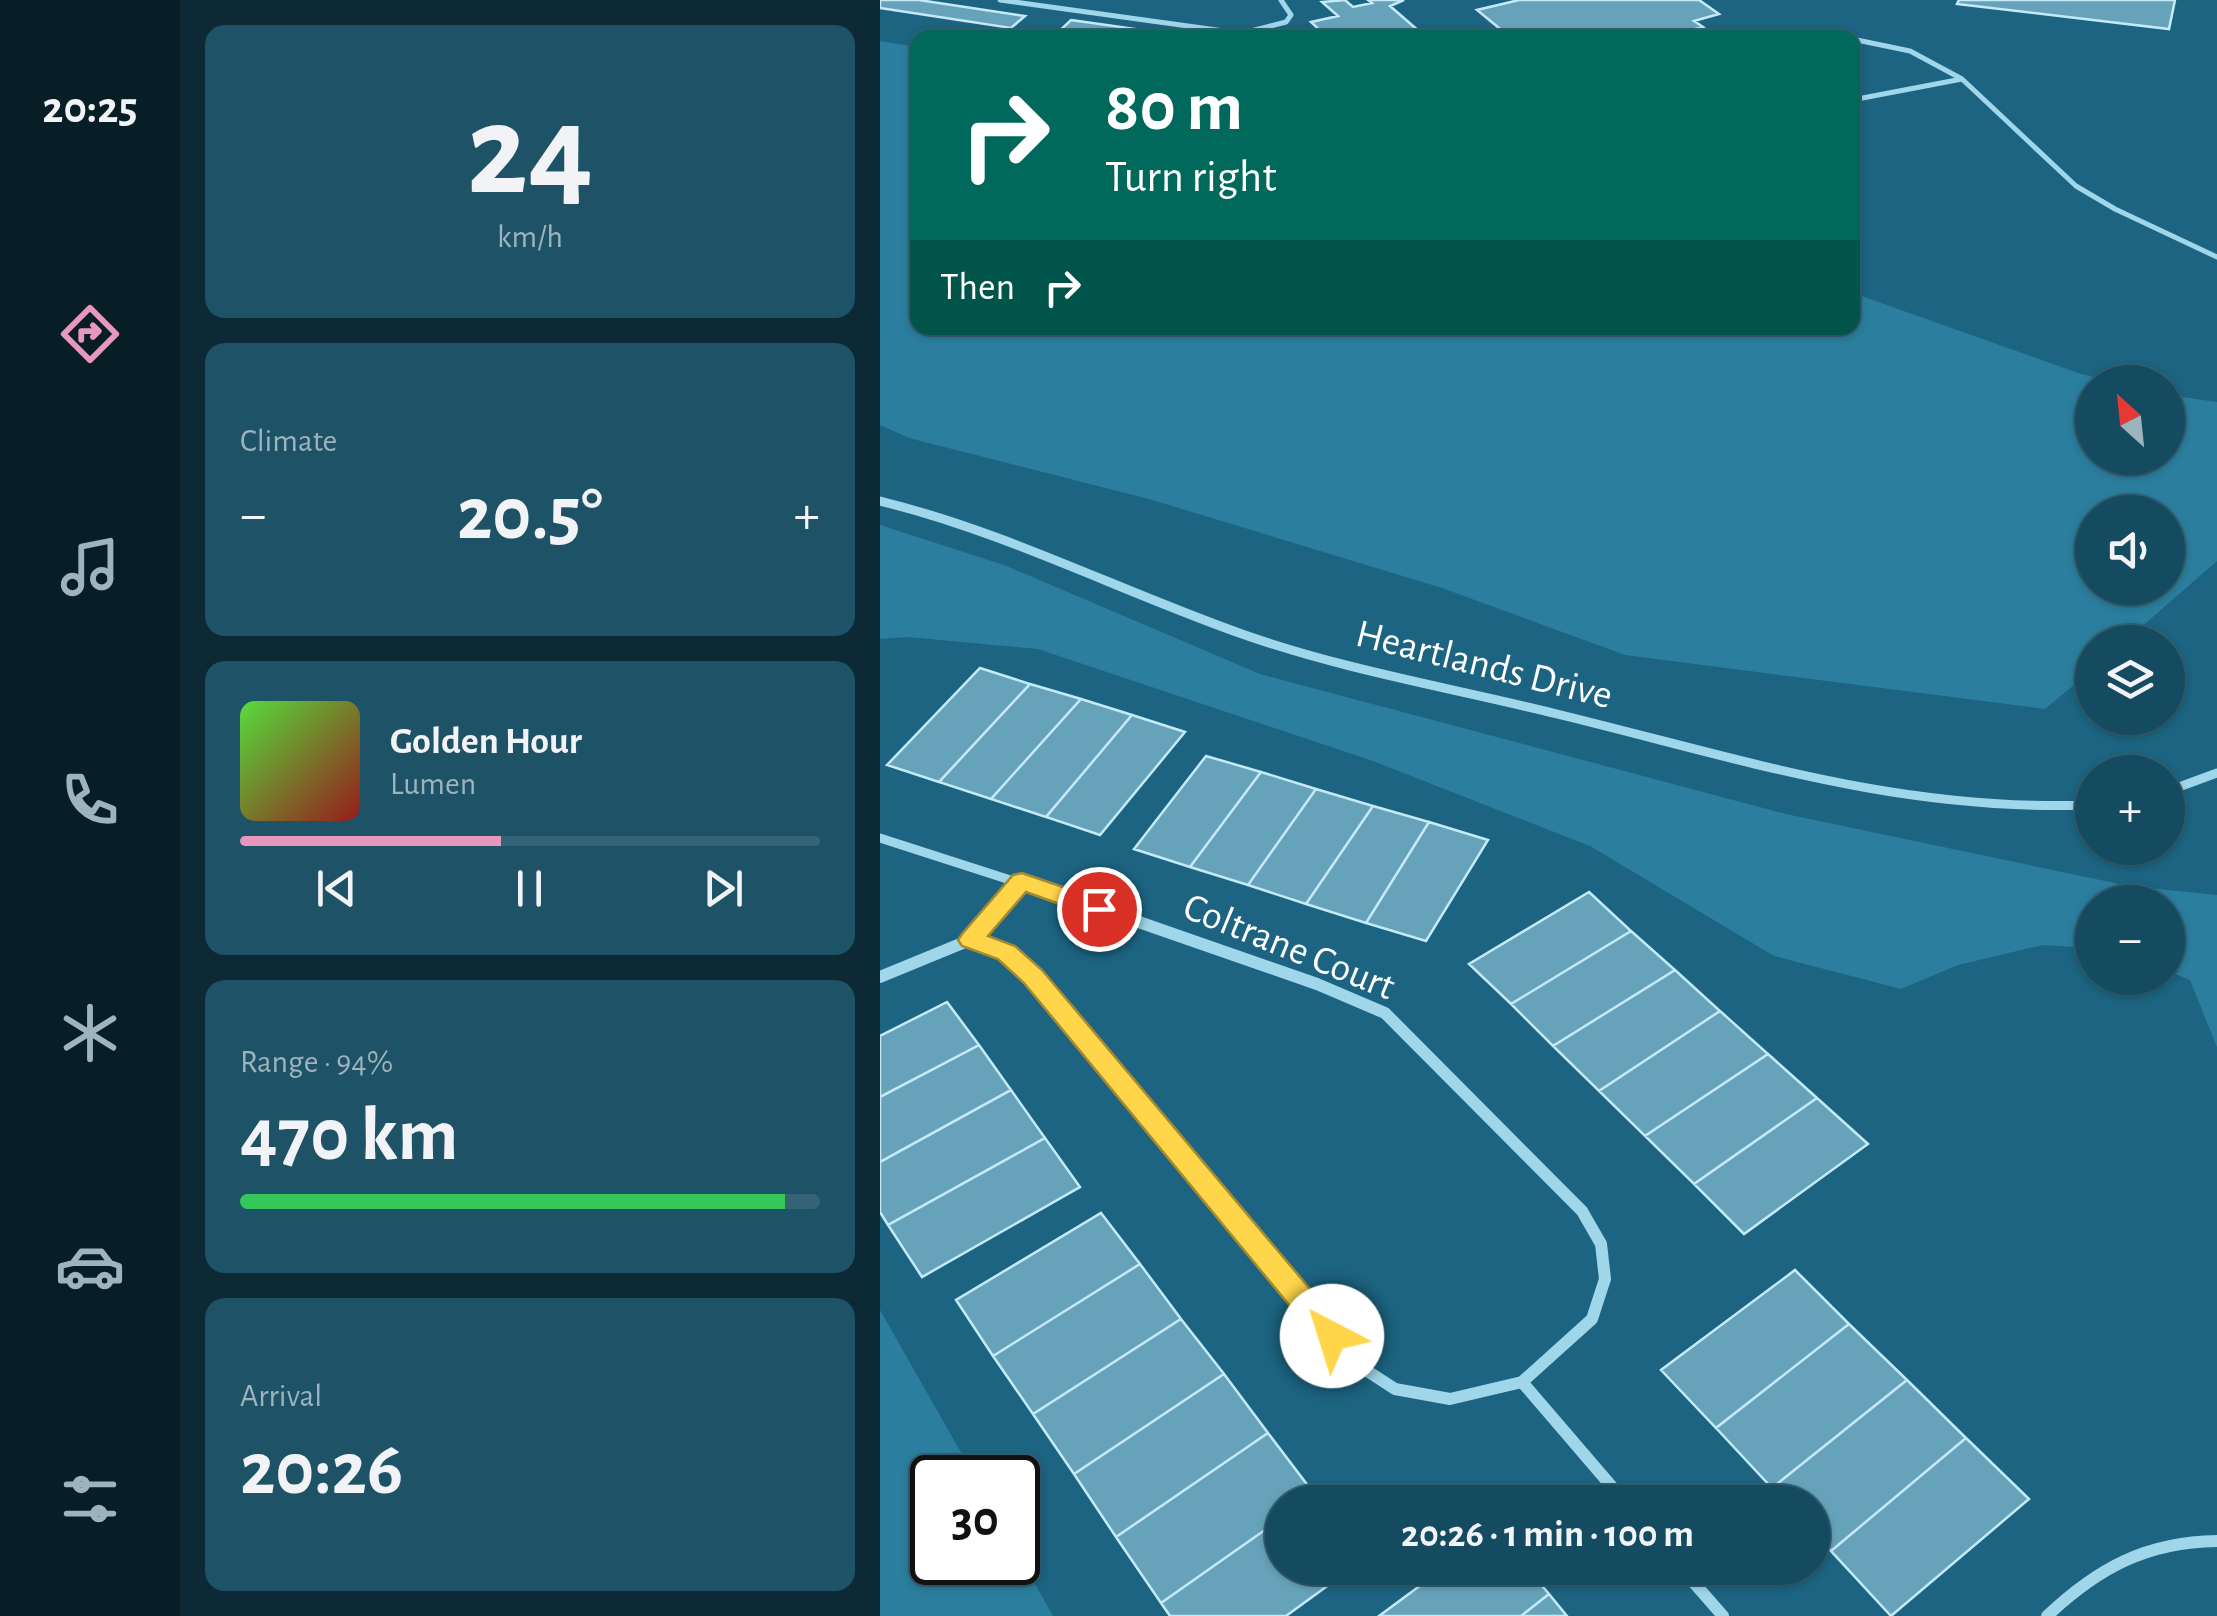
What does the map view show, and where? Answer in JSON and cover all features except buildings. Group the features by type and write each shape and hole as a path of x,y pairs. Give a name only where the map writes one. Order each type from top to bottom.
{"street":[{"name":"Heartlands Drive","path":"880,500 1061,559 1244,635 1340,661 1870,791 1974,807 2075,805"},
{"path":"2185,785 2217,773"},
{"name":"Coltrane Court","path":"880,838 1022,881 1317,984 1386,1013 1418,1041 1582,1211 1601,1244 1605,1279 1592,1319 1522,1382 1450,1399 1394,1388 1355,1363 1033,976 1006,952 970,940"},
{"path":"880,976 970,940 1022,881"},
{"path":"1522,1382 1610,1485"},
{"path":"2046,1616 2076,1586 2130,1554 2175,1540 2217,1541"},
{"path":"1696,1585 1723,1616"}],"lane":[{"path":"1000,0 1230,30"},
{"path":"1249,30 1286,22 1291,14 1281,0"},
{"path":"1860,40 1925,55 1990,99 2058,172 2088,193 2217,256"},
{"path":"1860,98 1962,79"},
{"path":"2208,251 2217,246"}],"shaded area":[{"path":"880,41 910,46 910,335 1860,335 1860,295 2075,372 2075,475 2185,475 2185,397 2217,402 2217,561 2185,589 2185,495 2075,495 2075,605 2166,605 2144,625 2075,625 2075,684 2045,709 1625,655 1442,588 1149,499 909,438 880,425"},
{"path":"880,525 1004,565 1260,674 1786,814 2124,885 2075,885 2075,947 2043,945 1958,965 1901,989 1774,956 1590,846 1373,761 1038,649 908,637 880,639"},
{"path":"2185,892 2217,895 2217,1047 2190,980 2185,978"},
{"path":"880,1310 962,1455 910,1455 910,1585 1036,1585 1053,1616 880,1616"}],"route":[{"path":"1099,909 1022,881 970,940 1006,952 1033,976 1332,1336"}]}
